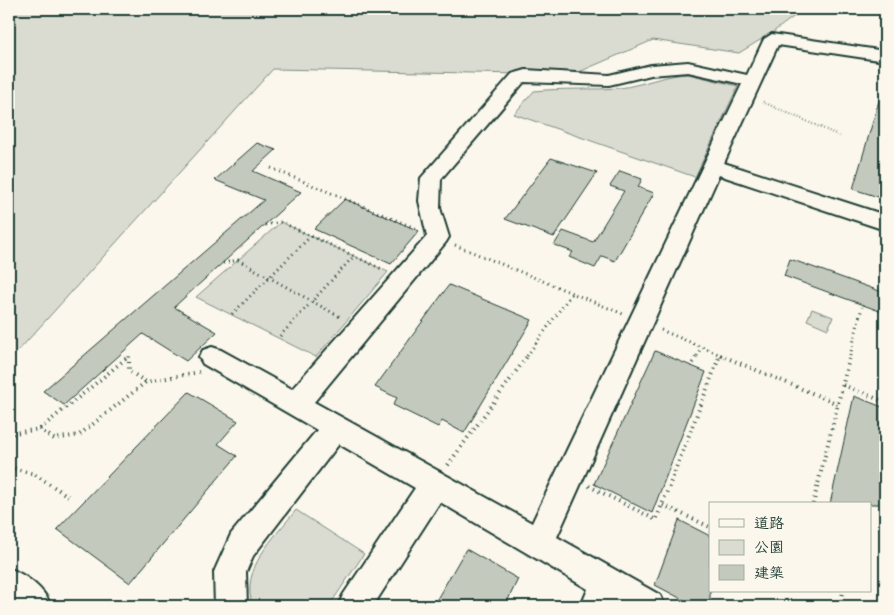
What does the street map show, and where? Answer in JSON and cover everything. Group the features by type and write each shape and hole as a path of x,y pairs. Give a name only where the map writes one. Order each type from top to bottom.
{"street":[{"path":"539,543 653,330 712,166 772,39 885,56"},
{"path":"296,404 438,237 429,210 428,191 431,178 518,78 526,75 609,80 651,70 688,67 749,88"},
{"path":"712,166 885,223"},
{"path":"219,361 539,543 603,595 649,606"},
{"path":"231,606 229,594 230,572 242,545 336,427"},
{"path":"354,606 435,484"},
{"path":"9,584 36,606"}],"path":[{"path":"749,88 840,136"},
{"path":"271,168 572,293 653,330 701,347 838,404"},
{"path":"265,225 281,222 403,278"},
{"path":"232,314 310,236"},
{"path":"280,336 354,256"},
{"path":"223,263 238,260 360,328"},
{"path":"435,484 572,293"},
{"path":"814,502 862,307"},
{"path":"693,363 701,347"},
{"path":"592,477 588,486 656,520 720,355"},
{"path":"9,438 14,432 40,430 129,356 130,371 146,382"},
{"path":"40,430 54,439 79,435 146,382 194,374 219,361"},
{"path":"843,385 885,402"},
{"path":"9,467 34,474 68,496"},
{"path":"663,505 709,527"},
{"path":"841,606 843,592"}],"green space":[{"path":"9,9 804,9 773,32 739,53 653,40 572,75 273,69 9,361"},
{"path":"688,74 738,86 695,177 514,114 534,91 620,88 670,76"},
{"path":"281,222 388,272 316,357 196,297"},
{"path":"812,309 833,317 828,329 807,320"},
{"path":"296,510 364,554 329,606 253,606 250,592 255,566 269,542"}],"building":[{"path":"881,94 885,95 885,199 853,189"},
{"path":"257,143 276,150 253,171 301,192 174,307 217,332 186,361 143,334 64,405 43,391 264,200 215,180"},
{"path":"551,158 597,173 554,237 505,219"},
{"path":"620,171 642,179 638,187 654,193 615,261 602,256 595,268 569,257 573,252 554,245 563,231 593,242 624,191 610,186"},
{"path":"345,199 419,231 391,264 314,229"},
{"path":"790,259 885,293 885,313 784,276"},
{"path":"449,285 532,320 464,433 442,421 438,427 393,405 397,398 375,387"},
{"path":"655,351 706,372 652,513 594,484"},
{"path":"189,392 238,421 218,444 237,456 130,583 57,529"},
{"path":"854,396 885,408 885,504 872,504 872,502 830,502"},
{"path":"679,520 709,535 710,606 695,606 655,585"},
{"path":"466,549 518,579 505,606 433,606"}]}
